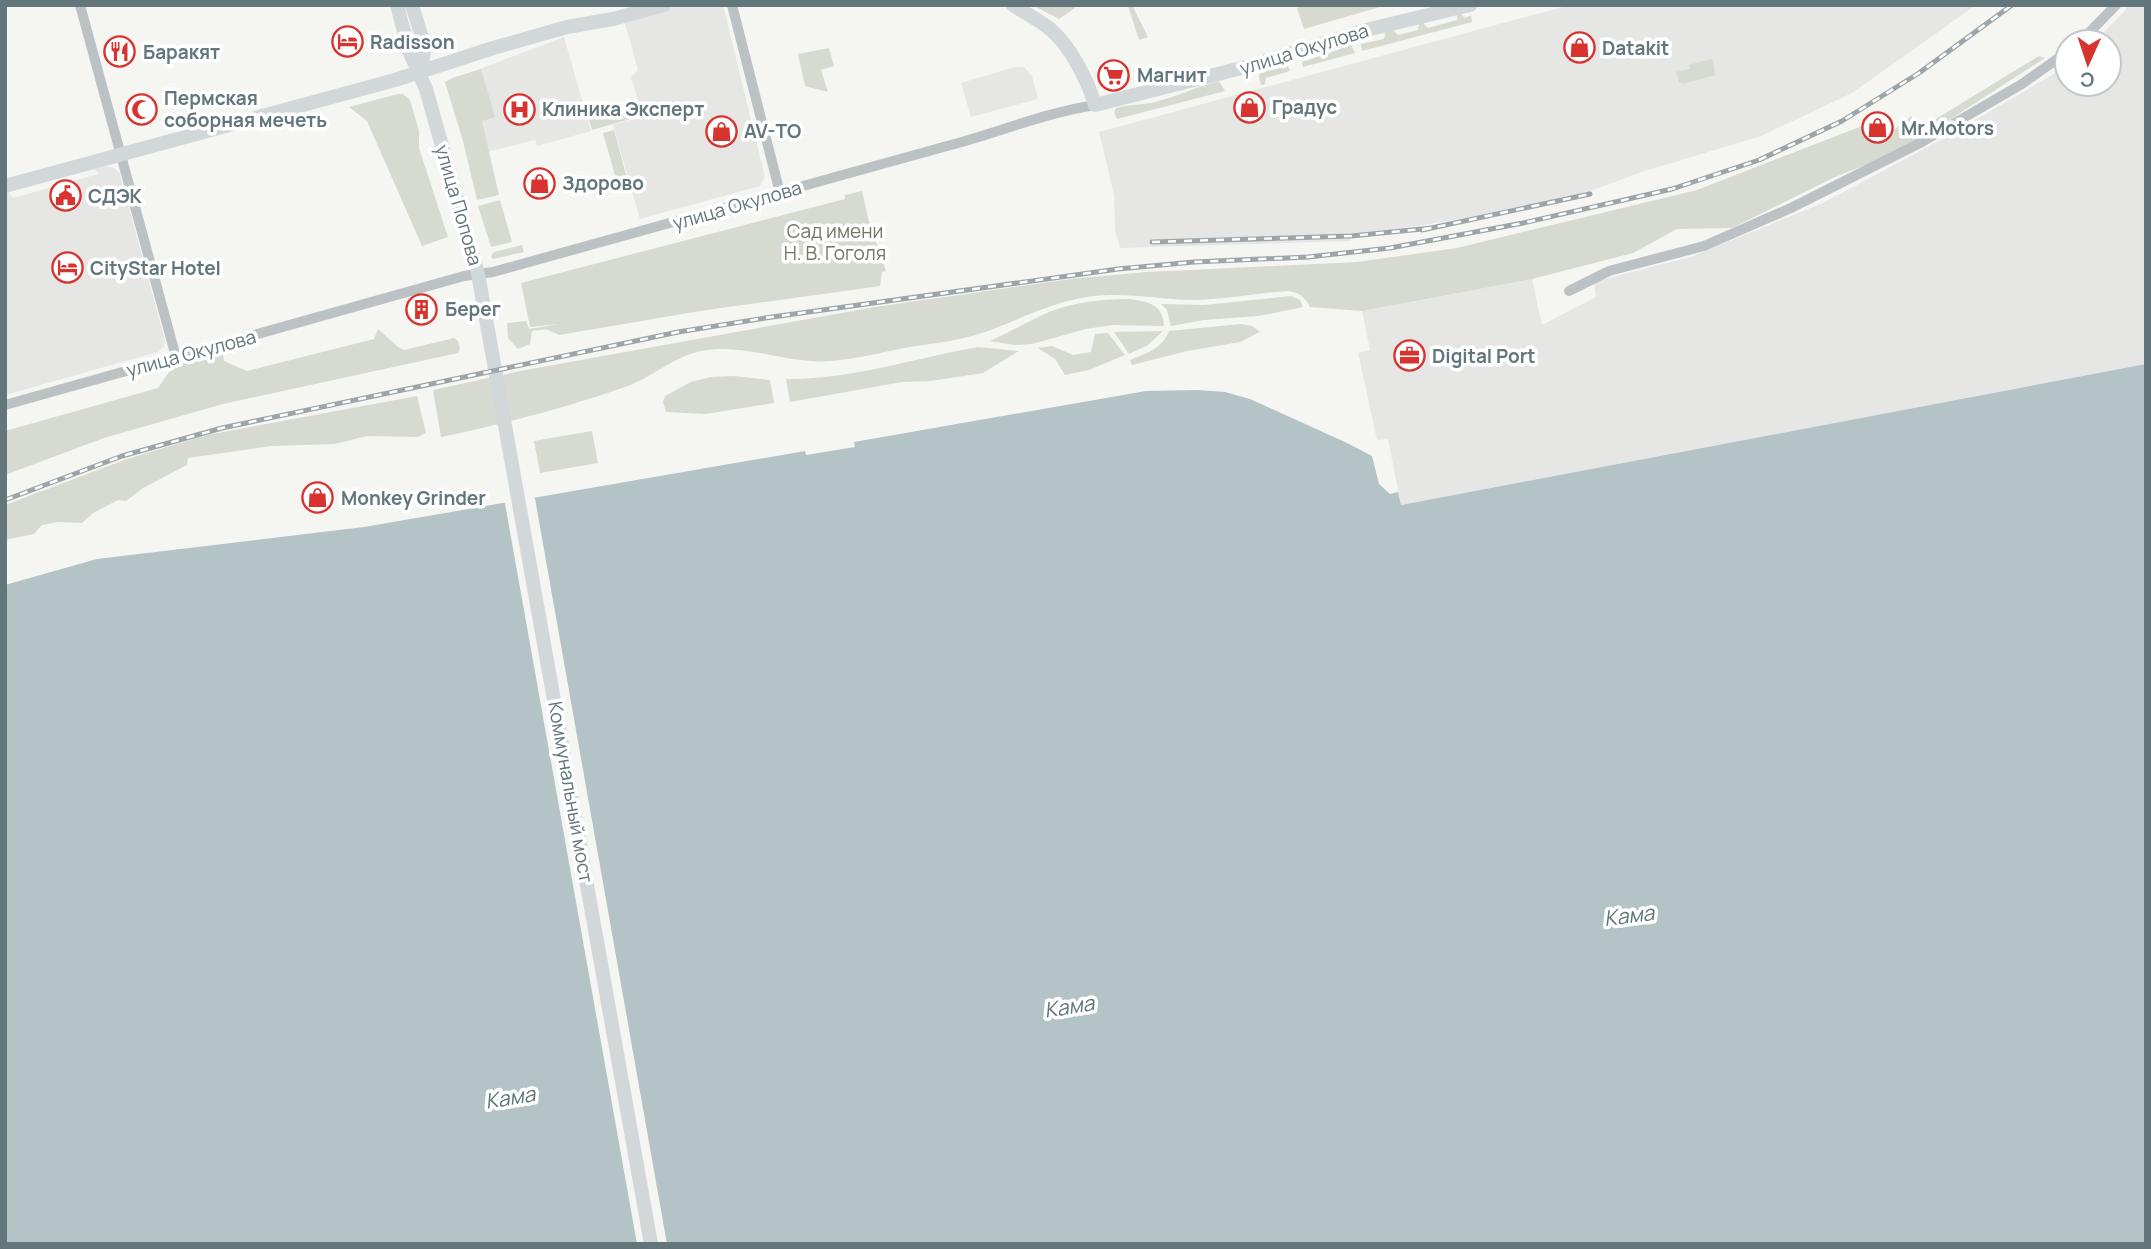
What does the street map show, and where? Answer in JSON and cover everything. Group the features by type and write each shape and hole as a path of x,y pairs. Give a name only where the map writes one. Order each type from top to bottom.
{"main road":[{"name":"улица Попова","path":"397,5 409,51 420,72 478,274 491,341"},
{"name":"улица Попова","path":"412,5 425,47 420,72"},
{"path":"5,186 420,72 567,27 613,19 664,5"},
{"path":"1013,5 1051,30 1060,40 1087,81 1095,105"},
{"name":"улица Окулова","path":"1095,105 1190,82 1370,29 1470,5"},
{"name":"Коммунальный мост","path":"491,341 652,1244"}],"street":[{"path":"80,5 176,357"},
{"path":"732,5 780,193"},
{"path":"2095,28 2116,5"},
{"path":"1569,291 1609,271 1704,246 1791,208 1922,142 2022,84 2053,62"},
{"name":"улица Окулова","path":"5,405 464,276 493,272 780,193 1069,109 1095,105"}],"shaded area":[{"path":"675,5 723,5 765,177 760,186 640,219 613,125 643,116 631,77 638,70 624,20"},
{"path":"1570,5 1976,5 1852,93 1761,136 1645,171 1582,194 1461,219 1351,233 1351,241 1120,248 1115,231 1114,195 1099,132"},
{"path":"2128,5 2146,5 2146,364 1401,505 1388,439 1377,440 1358,353 1370,350 1362,311 1532,279 1542,325 1596,297 1594,282 1693,256 1823,203 1948,136 2053,74 2053,98 2123,98 2123,28 2108,28"},
{"path":"564,37 591,131 537,146 535,140 468,157 446,82"},
{"path":"1015,67 1024,67 1032,76 1038,99 971,117 961,83"},
{"path":"106,166 114,168 120,174 165,341 164,347 158,352 5,395 5,194 9,193 13,198 98,174 94,169"}],"green space":[{"path":"1032,5 1074,5 1075,8 1059,19"},
{"path":"1132,5 1148,37 1139,40 1128,6"},
{"path":"1306,5 1387,5 1304,29 1297,8"},
{"path":"1461,14 1465,18 1471,15 1472,22 1362,51 1361,44 1384,39 1386,30 1393,30 1398,35 1418,30 1419,23 1422,22 1428,28 1457,20 1457,15"},
{"path":"1349,41 1355,53 1303,67 1302,62 1335,51 1336,45"},
{"path":"829,48 834,66 821,70 828,92 805,86 798,54"},
{"path":"2039,56 2045,58 1891,155 1835,177 1732,228 1677,229 1633,253 1532,279 1362,311 1310,307 1301,296 1288,291 1205,300 1103,295 1072,300 964,338 831,361 798,360 734,349 701,351 681,358 635,383 602,395 534,415 441,437 433,390 520,371 875,307 1071,279 1147,272 1357,262 1457,248 1697,190 1862,126 1877,144 1911,116 1921,128"},
{"path":"1711,59 1715,75 1683,84 1679,82 1676,72"},
{"path":"1269,64 1272,70 1288,66 1290,71 1266,78 1265,84 1261,85 1260,68"},
{"path":"481,69 495,117 482,121 499,195 477,200 445,82"},
{"path":"1219,81 1225,91 1117,119 1114,113 1116,108 1163,100"},
{"path":"403,94 410,100 419,131 419,148 448,237 422,246 367,121 349,107"},
{"path":"637,100 641,116 592,130 587,114"},
{"path":"614,130 629,186 619,189 603,133"},
{"name":"Сад имени Н. В. Гоголя","path":"862,191 886,271 882,272 880,286 700,311 559,335 546,329 532,331 530,344 518,349 508,338 507,323 526,321 529,329 559,324 530,327 521,283 845,199 845,195"},
{"path":"500,200 512,242 491,247 478,206"},
{"path":"522,245 524,252 493,259 491,256 494,252"},
{"path":"1291,296 1300,300 1303,307 1259,316 1204,320 1171,326 1167,310 1161,304 1204,305"},
{"path":"1130,299 1153,305 1161,313 1164,326 1113,325 1086,329 1032,344 1014,345 990,341 1042,315 1069,306"},
{"path":"1241,324 1252,326 1260,332 1240,342 1187,351 1132,365 1130,360 1158,346 1169,331"},
{"path":"378,329 404,350 454,338 460,349 458,353 223,404 104,438 5,475 5,431 158,388 176,362 223,354 224,361 247,371 374,339"},
{"path":"1163,331 1148,345 1129,354 1114,332"},
{"path":"1108,333 1125,355 1089,370 1065,375 1055,359 1038,348 1052,346 1073,355 1091,352 1095,334"},
{"path":"978,347 1019,351 983,373 931,381 902,382 790,402 786,379 858,372"},
{"path":"733,376 770,380 774,403 706,414 666,412 663,402 665,396 691,382 711,377"},
{"path":"417,396 426,433 418,437 367,436 335,444 271,446 188,458 187,465 143,488 126,501 118,500 93,513 82,523 58,522 42,525 34,534 5,540 5,505 127,459 207,435"},
{"path":"592,431 598,463 540,473 534,441"}],"water":[{"name":"Кама","path":"2146,364 2146,1244 5,1244 5,585 97,559 364,527 805,451 806,455 855,447 854,442 1146,391 1225,392 1250,399 1372,456 1379,484 1390,494 1398,492 1401,505"}],"pier":[{"path":"534,493 667,1244 637,1244 504,498"}],"railway":[{"path":"5,500 122,456 222,428 678,332 1118,269 1194,262 1308,257 1390,248 1523,223 1672,189 1759,160 1842,121 1919,73 2012,5"},
{"path":"1422,230 1590,194"},
{"path":"1152,242 1351,236 1432,228"}],"place":[{"name":"Radisson","path":"347,42"},
{"name":"Datakit","path":"1579,48"},
{"name":"Баракят","path":"120,52"},
{"name":"Магнит","path":"1114,75"},
{"name":"Градус","path":"1249,107"},
{"name":"Пермская соборная мечеть","path":"141,109"},
{"name":"Клиника Эксперт","path":"519,109"},
{"name":"Mr.Motors","path":"1878,128"},
{"name":"AV-TO","path":"721,131"},
{"name":"Здорово","path":"539,183"},
{"name":"СДЭК","path":"65,196"},
{"name":"CityStar Hotel","path":"67,268"},
{"name":"Берег","path":"422,309"},
{"name":"Digital Port","path":"1409,356"},
{"name":"Monkey Grinder","path":"318,498"}]}
